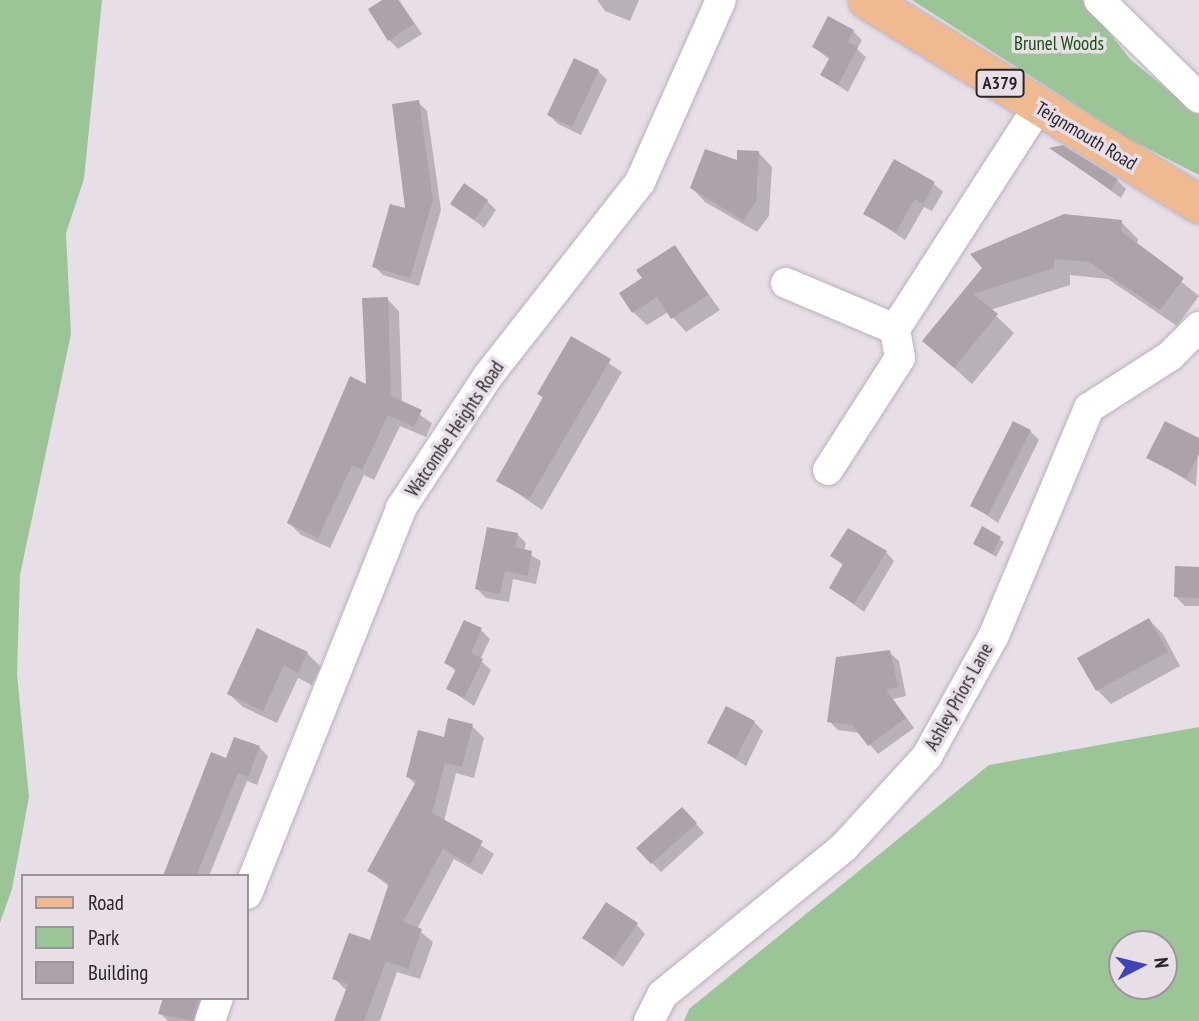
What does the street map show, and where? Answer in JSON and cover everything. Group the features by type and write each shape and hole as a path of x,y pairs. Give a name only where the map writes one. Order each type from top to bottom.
{"main road":[{"name":"Teignmouth Road","path":"867,0 1199,204"}],"street":[{"name":"Watcombe Heights Road","path":"248,890 401,508 488,376 640,182 721,0"},
{"path":"1099,0 1199,98"},
{"path":"828,470 900,358 895,329 1038,107"},
{"path":"786,283 895,329"},
{"name":"Ashley Priors Lane","path":"649,1021 662,995 844,847 927,756 994,635 1088,408 1170,356 1199,327"},
{"path":"210,1021 217,1000"}],"green space":[{"path":"0,0 102,0 84,179 66,233 71,334 20,575 17,674 29,797 12,889 0,923"},
{"name":"Brunel Woods","path":"912,0 1083,0 1131,60 1199,115 1199,175 1127,138"},
{"path":"1199,727 1199,1021 684,1021 689,1009 989,765"}],"building":[{"path":"382,0 398,0 414,24 388,41 368,9"},
{"path":"828,16 854,30 848,42 858,47 838,85 820,75 830,57 812,47"},
{"path":"574,58 599,70 572,127 547,115"},
{"path":"419,100 433,200 410,278 372,267 390,204 405,208 392,104"},
{"path":"1063,145 1118,179 1111,190 1049,148"},
{"path":"705,149 737,160 737,150 759,151 756,202 743,220 690,188"},
{"path":"894,159 935,182 923,204 915,199 896,232 863,214"},
{"path":"464,183 488,200 474,220 450,204"},
{"path":"1064,214 1122,220 1121,231 1184,278 1160,310 1089,262 1054,259 1054,268 973,294 998,314 954,368 922,341 982,268 970,254"},
{"path":"675,245 708,295 671,319 657,297 632,313 619,293 642,278 636,270"},
{"path":"388,297 391,396 422,410 414,427 388,415 362,470 352,465 318,538 287,523 350,376 366,384 362,298"},
{"path":"571,336 611,359 529,499 496,481 543,397 537,394"},
{"path":"1013,421 1031,430 988,515 970,506"},
{"path":"1165,421 1199,438 1199,454 1186,478 1146,458"},
{"path":"982,526 1001,537 992,554 973,544"},
{"path":"487,527 518,533 515,547 532,551 528,576 505,571 500,594 475,589"},
{"path":"848,528 887,551 854,604 829,588 843,564 830,556"},
{"path":"1175,566 1199,567 1199,598 1174,597"},
{"path":"1149,618 1168,652 1096,691 1077,658"},
{"path":"464,620 482,628 471,653 483,659 464,698 446,689 456,669 444,663"},
{"path":"257,628 308,652 298,673 284,665 263,711 227,694"},
{"path":"890,650 898,687 886,690 906,718 868,746 852,725 827,722 836,657"},
{"path":"726,706 755,721 736,758 707,743"},
{"path":"448,718 473,724 462,767 445,763 432,813 483,841 470,865 443,849 403,922 422,929 408,969 386,961 364,1021 334,1021 348,984 332,979 349,933 370,940 389,883 367,871 417,780 406,777 418,730 444,737"},
{"path":"234,737 260,746 248,777 238,773 197,874 164,874 211,752 226,758"},
{"path":"682,807 697,823 651,864 636,848"},
{"path":"606,902 638,923 613,959 582,938"},
{"path":"162,1000 198,1000 193,1021 158,1014"}]}
